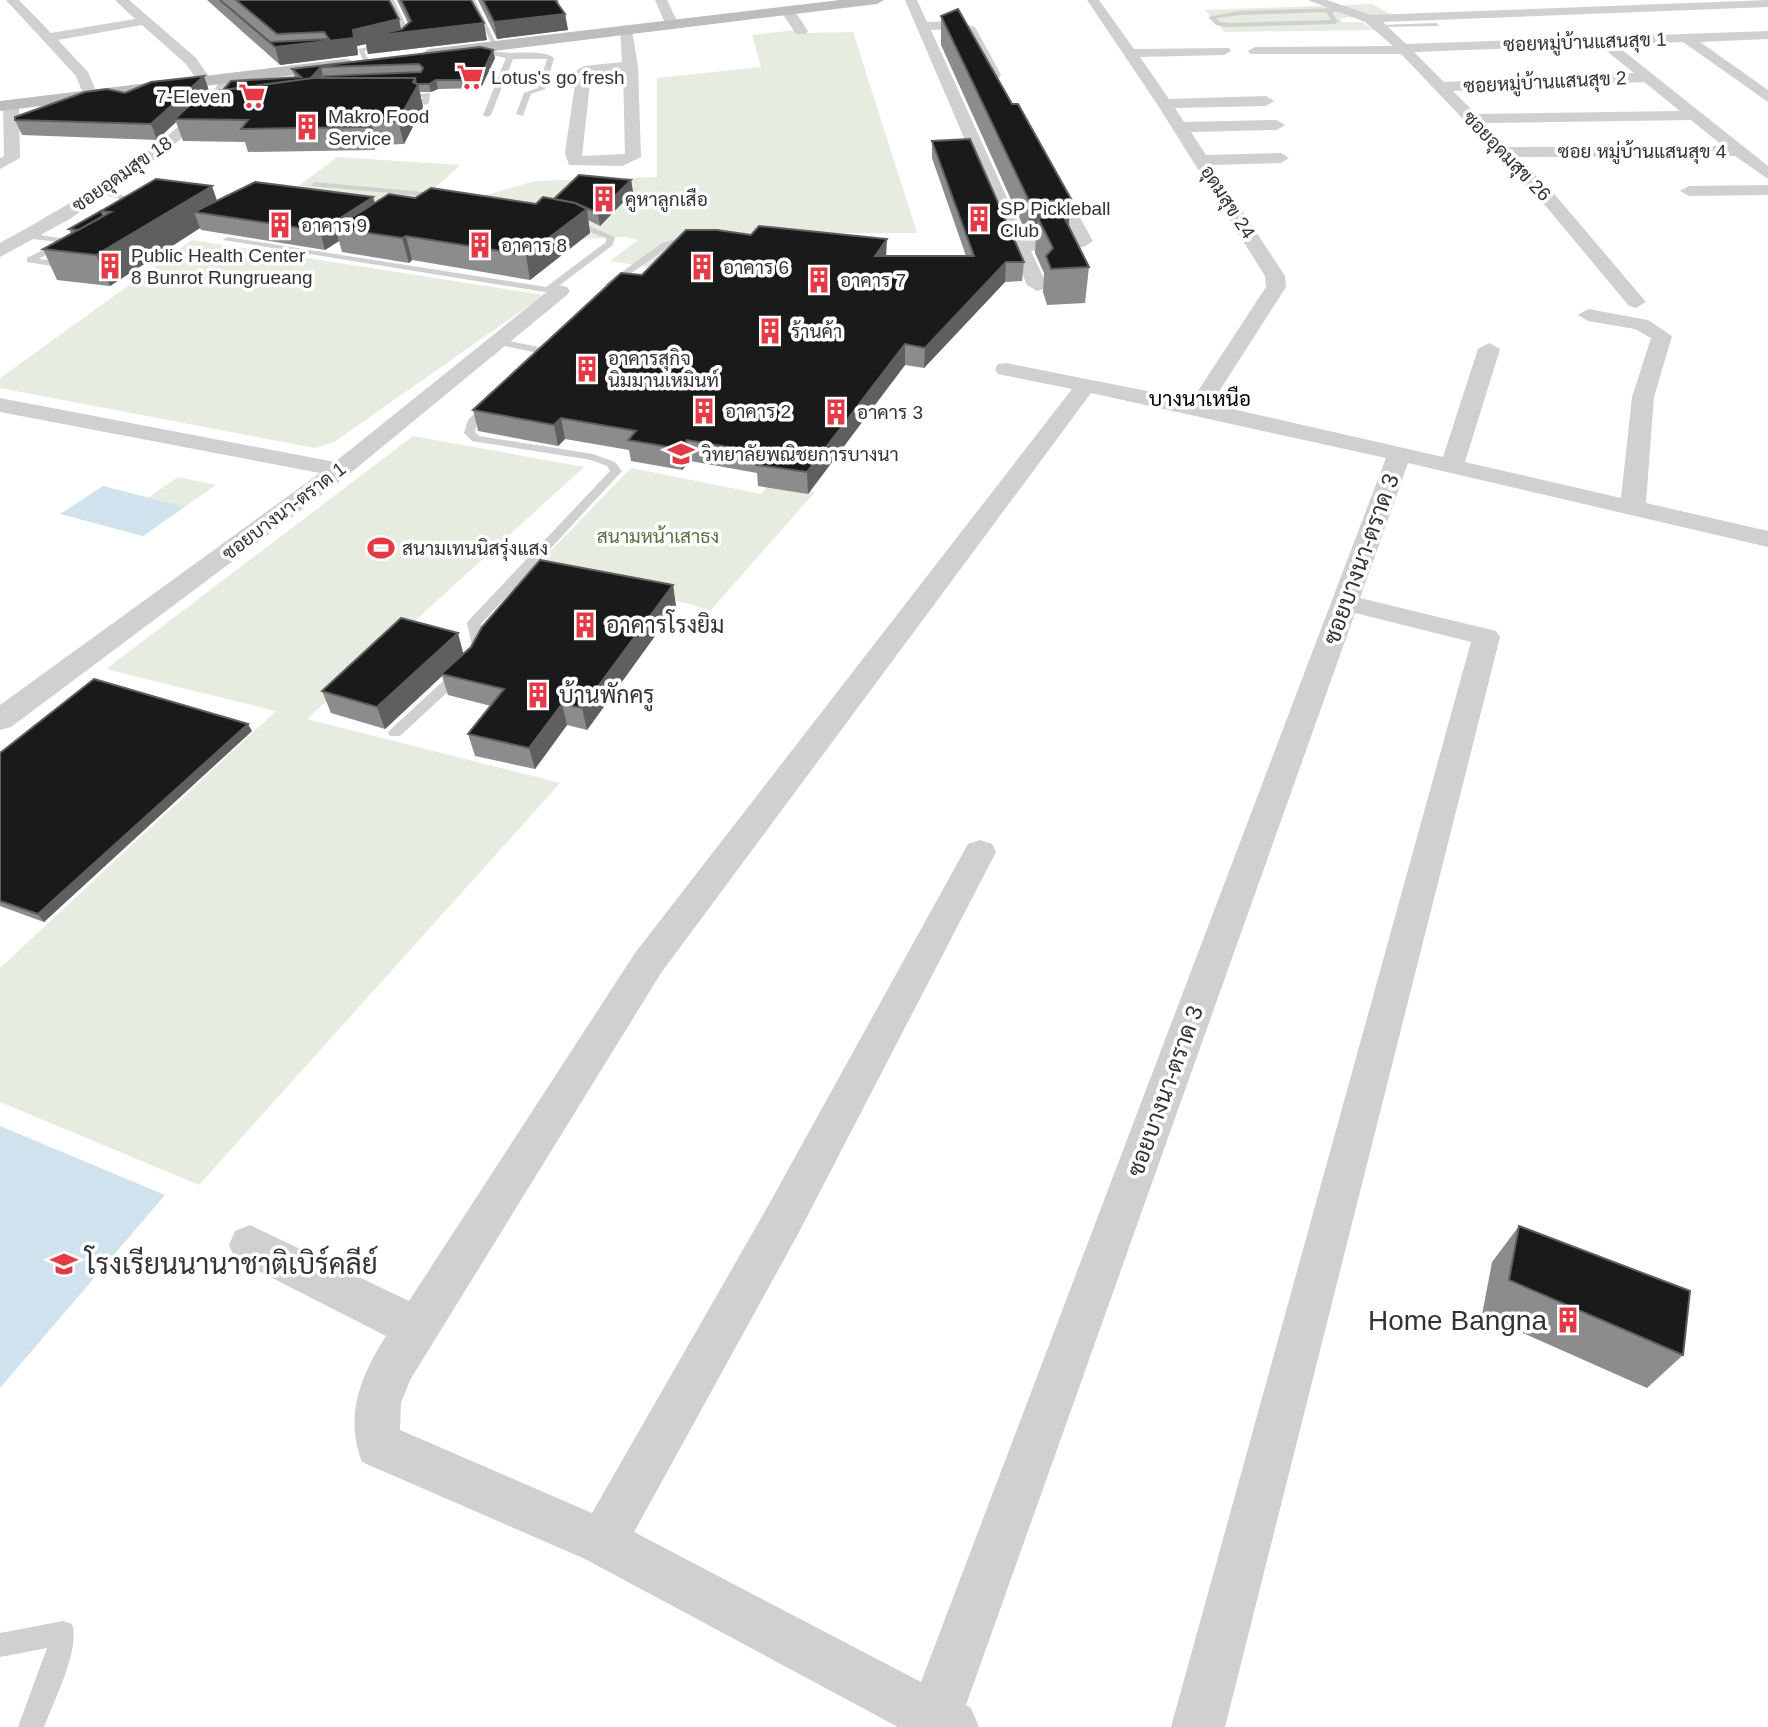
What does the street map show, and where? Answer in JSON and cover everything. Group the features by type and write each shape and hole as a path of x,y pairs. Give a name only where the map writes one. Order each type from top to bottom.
{"main road":[{"path":"6,106 366,61 429,60 488,47 841,2 877,0"}],"street":[{"path":"12,0 83,75 90,96"},
{"path":"121,0 191,61 205,81"},
{"path":"661,0 672,24"},
{"path":"911,0 1037,285"},
{"name":"อุดมสุข 24","path":"1093,0 1165,104 1275,276 1276,286 1197,409"},
{"name":"ซอยอุดมสุข 26","path":"1314,0 1335,11 1375,23 1412,18 1762,2"},
{"path":"1452,0 1474,15"},
{"path":"1514,0 1535,13"},
{"path":"1576,0 1595,10"},
{"path":"1634,0 1649,8"},
{"path":"1391,1 1412,18"},
{"path":"1723,5 1760,26"},
{"path":"787,10 801,31"},
{"path":"47,38 145,21"},
{"name":"ซอยอุดมสุข 26","path":"1375,23 1550,200 1636,302"},
{"path":"903,24 953,25 970,30 1001,88"},
{"name":"ซอยหมู่บ้านแสนสุข 1","path":"1255,51 1403,49 1686,38 1760,26"},
{"path":"625,30 631,66 634,108 632,159 575,161 573,153 584,70 631,66"},
{"path":"1686,38 1768,97"},
{"path":"1604,42 1768,174"},
{"path":"1128,53 1224,51"},
{"path":"1142,73 1169,72"},
{"name":"ซอยหมู่บ้านแสนสุข 2","path":"1441,87 1648,77"},
{"name":"ซอยอุดมสุข 18","path":"0,251 102,191 185,130 210,110 229,78"},
{"path":"1165,104 1266,101"},
{"path":"6,106 6,161"},
{"path":"1472,119 1693,115"},
{"path":"1179,127 1276,125"},
{"path":"956,137 992,135"},
{"name":"ซอย หมู่บ้านแสนสุข 4","path":"1503,152 1739,151"},
{"path":"1021,246 1084,241 1038,157"},
{"path":"1201,160 1281,158"},
{"path":"1689,191 1768,190"},
{"name":"ซอยบางนา-ตราด 1","path":"0,720 340,470 499,342 554,290"},
{"path":"1588,315 1641,324 1662,336 1643,397 1633,506"},
{"path":"1452,467 1489,349"},
{"path":"1006,369 1197,409 1768,538"},
{"path":"941,1724 602,1542 379,1445 374,1416 380,1390 648,963 1085,386"},
{"path":"0,405 340,470"},
{"name":"ซอยบางนา-ตราด 3","path":"941,1724 1399,456"},
{"path":"1198,1727 1486,637 1345,603"},
{"path":"602,1542 783,1220 980,852"},
{"path":"250,1245 418,1329"}],"lane":[{"path":"366,61 360,50 402,42 409,37 391,0"},
{"path":"472,0 488,47 485,52 510,57 544,55 551,58 541,89 517,93"},
{"path":"1335,11 1335,22 1228,25 1218,24 1211,17 1240,13 1335,11"},
{"path":"1375,23 1437,25"},
{"path":"544,55 542,46 557,38"},
{"path":"487,115 510,57"},
{"path":"409,95 415,86"},
{"path":"520,114 528,93"},
{"path":"495,94 506,94"},
{"path":"386,96 427,95 425,103"},
{"path":"314,184 425,192 451,197"},
{"path":"102,191 120,194 132,201 160,206"},
{"path":"404,206 425,192"},
{"path":"136,210 147,204"},
{"path":"227,240 554,290 610,243 611,237 582,223 555,218"},
{"path":"28,236 80,242"},
{"path":"601,293 665,245 691,237 712,237"},
{"path":"67,240 30,260 58,264 77,254"},
{"path":"328,255 339,248"},
{"path":"535,360 553,341"},
{"path":"499,342 544,351"},
{"path":"395,733 470,664 479,646 474,623 616,471 611,464 593,457 476,439 469,433 472,422 499,396"},
{"path":"0,1645 63,1633 32,1727"}],"green space":[{"path":"1372,4 1392,15 1340,18 1342,22 1362,22 1374,30 1225,32 1205,10"},
{"path":"805,29 807,33 853,32 917,233 813,233 706,276 610,261 638,240 625,237 574,239 468,200 535,181 657,177 657,78 761,67 752,35"},
{"path":"337,157 460,165 418,204 288,194"},
{"path":"192,240 544,295 334,442 315,448 0,388 0,378"},
{"path":"413,436 584,467 307,719 560,783 199,1185 0,1102 0,968 276,711 106,669"},
{"name":"สนามหน้าเสาธง","path":"631,468 761,494 773,480 815,492 710,611 690,604 532,570"},
{"path":"178,477 216,485 143,536 107,526"}],"water":[{"path":"103,486 184,507 143,536 60,514"},
{"path":"0,1126 165,1195 0,1388"}],"building":[{"path":"220,0 270,42 329,39 324,32 277,34 236,0 389,0 399,19 353,30 354,38 275,47"},
{"path":"401,0 471,0 484,23 364,37 402,29 411,21"},
{"path":"483,0 555,0 565,14 494,22"},
{"path":"958,9 1012,104 1018,104 1071,199 1030,203 941,16"},
{"path":"480,47 493,50 479,80 436,80 429,84 416,84 415,78 322,78 421,72 423,68 419,64 321,67 310,79 223,90 231,81 301,77 292,69"},
{"path":"204,76 151,124 15,120 15,117 85,92 107,89 125,93 151,82"},
{"path":"313,78 415,78 413,82 418,85 398,121 371,122 368,127 241,129 248,120 175,119 202,93"},
{"path":"970,139 1024,262 1006,262 925,348 905,344 807,472 756,465 764,453 687,440 680,449 628,440 636,431 561,418 554,425 473,410 621,273 642,275 686,230 717,230 751,235 759,226 887,239 875,256 974,256 932,141"},
{"path":"579,175 631,180 598,213 575,203 554,199"},
{"path":"156,179 212,186 96,255 43,249 111,212 101,211"},
{"path":"255,182 373,197 320,231 194,212"},
{"path":"431,188 536,204 543,197 575,203 587,209 526,255 335,228 389,194 415,198"},
{"path":"101,211 103,216 78,230 69,229"},
{"path":"1064,217 1089,267 1051,269 1046,256 1053,248 1038,218"},
{"path":"540,560 673,585 582,708 562,704 529,748 468,734 504,689 441,674 471,647 482,627"},
{"path":"401,618 458,633 377,707 322,691"},
{"path":"94,679 248,724 38,914 0,901 0,753"},
{"path":"1519,1226 1690,1291 1683,1355 1509,1280"}],"place":[{"name":"Lotus's go fresh","path":"470,77"},
{"name":"7-Eleven","path":"252,96"},
{"name":"Makro Food Service","path":"307,127"},
{"name":"คูหาลูกเสือ","path":"604,199"},
{"name":"SP Pickleball Club","path":"979,219"},
{"name":"อาคาร 9","path":"280,225"},
{"name":"อาคาร 8","path":"480,245"},
{"name":"Public Health Center 8 Bunrot Rungrueang","path":"110,266"},
{"name":"อาคาร 6","path":"702,267"},
{"name":"อาคาร 7","path":"819,280"},
{"name":"ร้านค้า","path":"770,331"},
{"name":"อาคารสุกิจ นิมมานเหมินท์","path":"587,369"},
{"name":"อาคาร 2","path":"704,411"},
{"name":"อาคาร 3","path":"836,412"},
{"name":"วิทยาลัยพณิชยการบางนา","path":"681,454"},
{"name":"สนามเทนนิสรุ่งแสง","path":"381,548"},
{"name":"อาคารโรงยิม","path":"585,625"},
{"name":"บ้านพักครู","path":"538,695"},
{"name":"โรงเรียนนานาชาติเบิร์คลีย์","path":"64,1264"},
{"name":"Home Bangna","path":"1568,1320"}],"district":[{"name":"บางนาเหนือ","path":"1200,398"}]}
